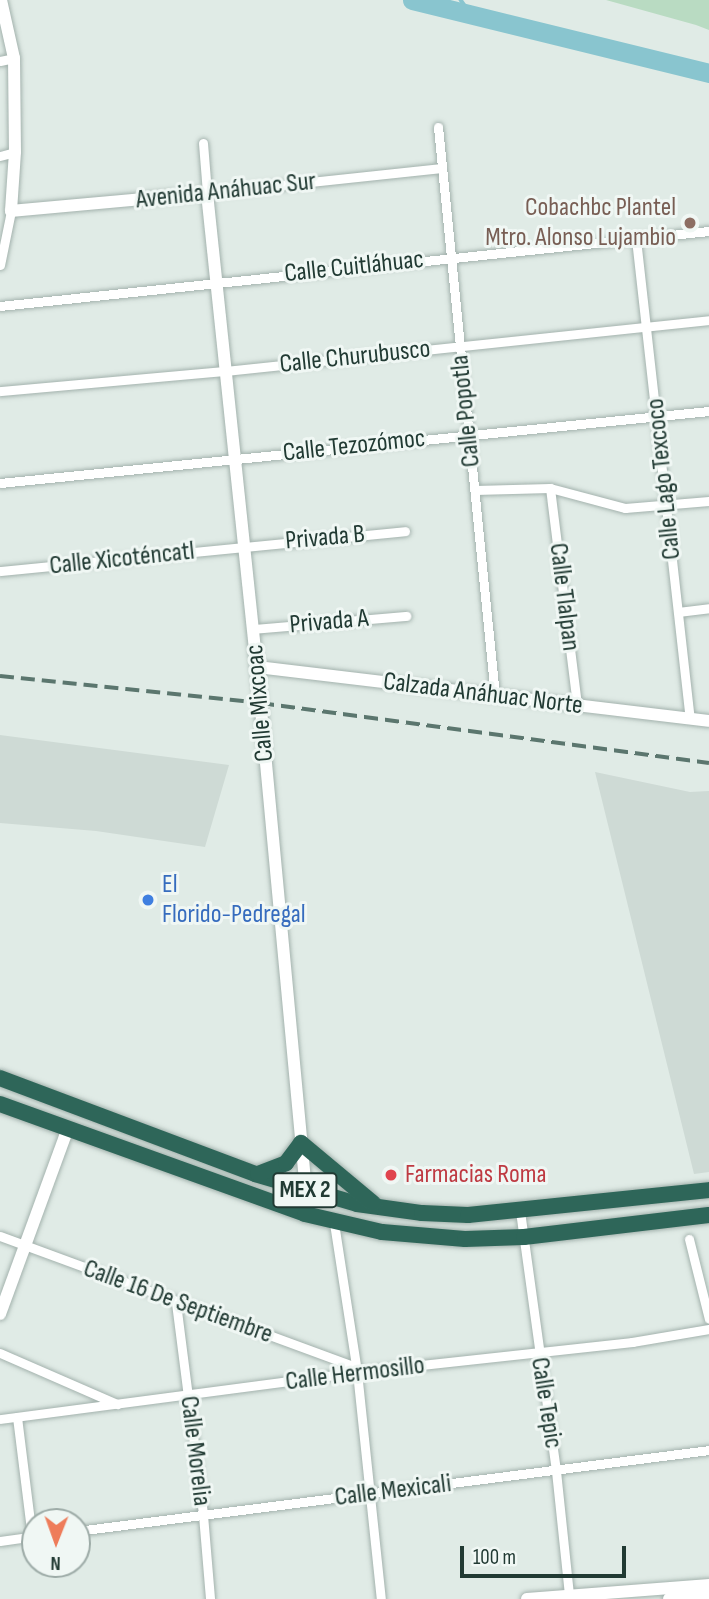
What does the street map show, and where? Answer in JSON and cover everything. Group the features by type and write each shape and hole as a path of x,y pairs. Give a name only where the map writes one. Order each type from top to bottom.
{"highway":[{"name":"MEX 2","path":"0,1078 255,1174 306,1191 379,1207 468,1215 709,1190"},
{"name":"MEX 2","path":"0,1104 305,1214 334,1223 416,1237 465,1240 524,1237 709,1215"},
{"path":"255,1174 286,1163 301,1143 356,1192 379,1207"}],"main road":[{"path":"1,0 14,58 15,152 11,211"},
{"name":"Avenida Anáhuac Sur","path":"11,211 35,211 207,192"},
{"name":"Calle Mixcoac","path":"207,192 257,667 306,1191 305,1214"},
{"name":"Calzada Anáhuac Norte","path":"257,667 709,720"},
{"path":"0,1314 68,1128"},
{"path":"527,1599 709,1585"},
{"path":"668,1599 709,1596"}],"street":[{"path":"0,61 14,58"},
{"name":"Calle Popotla","path":"438,127 495,696"},
{"path":"203,143 207,192"},
{"path":"0,156 15,152"},
{"name":"Avenida Anáhuac Sur","path":"207,192 442,168"},
{"path":"0,265 11,211"},
{"name":"Calle Cuitláhuac","path":"0,306 709,231"},
{"name":"Calle Lago Texcoco","path":"636,240 658,416 665,505 690,719"},
{"name":"Calle Churubusco","path":"0,391 225,371 709,320"},
{"name":"Calle Tezozómoc","path":"0,484 709,411"},
{"path":"475,490 550,488 617,507 709,501"},
{"name":"Calle Tlalpan","path":"550,488 577,705"},
{"name":"Privada B","path":"244,546 405,531"},
{"name":"Calle Xicoténcatl","path":"0,571 244,546"},
{"path":"678,612 709,608"},
{"name":"Privada A","path":"253,629 406,616"},
{"name":"Calle Tepic","path":"520,1211 556,1471 569,1595"},
{"path":"334,1223 356,1370 381,1599"},
{"name":"Calle 16 De Septiembre","path":"0,1236 356,1370"},
{"path":"689,1238 709,1319"},
{"name":"Calle Morelia","path":"176,1303 203,1515 210,1599"},
{"name":"Calle Hermosillo","path":"0,1419 187,1396 356,1370 538,1353 709,1329"},
{"path":"0,1353 118,1404"},
{"path":"18,1417 30,1508"},
{"name":"Calle Mexicali","path":"91,1529 709,1450"},
{"path":"0,1541 21,1538"}],"shaded area":[{"path":"0,735 229,765 205,847 96,831 0,823"},
{"path":"595,772 690,792 709,791 709,1172 694,1174"}],"green space":[{"path":"606,0 709,0 709,30 696,25"}],"waterway":[{"path":"412,0 709,73"},
{"path":"461,0 472,16"}],"railway":[{"path":"0,676 260,703 709,763"}],"place":[{"name":"Cobachbc Plantel Mtro. Alonso Lujambio","path":"690,223"},
{"name":"El Florido-Pedregal","path":"148,900"},
{"name":"Farmacias Roma","path":"391,1175"}]}
